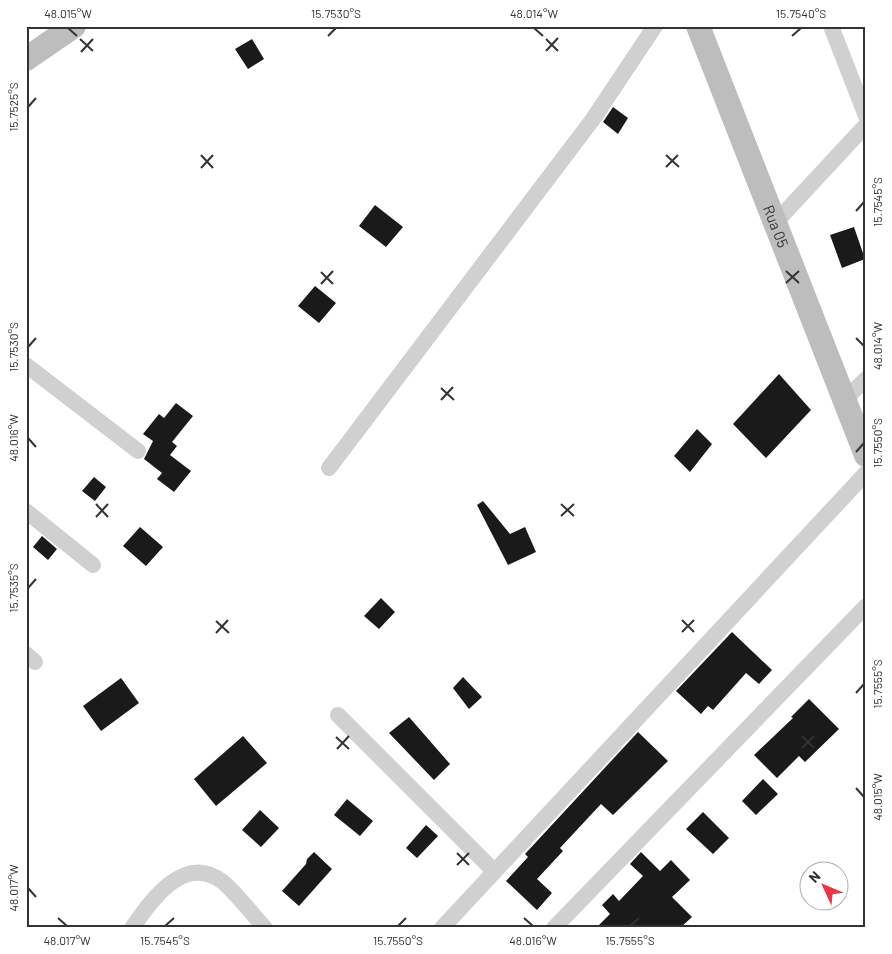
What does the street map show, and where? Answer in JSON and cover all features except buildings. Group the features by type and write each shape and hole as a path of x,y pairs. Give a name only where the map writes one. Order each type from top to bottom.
{"street":[{"path":"26,59 74,26"},
{"path":"329,468 593,119 656,26"},
{"name":"Rua 05","path":"698,26 866,455"},
{"path":"831,26 866,116"},
{"path":"775,222 866,125"},
{"path":"26,365 138,451"},
{"path":"844,400 866,379"},
{"path":"442,928 866,473"},
{"path":"26,511 93,565"},
{"path":"554,928 866,606"},
{"path":"338,715 494,871"},
{"path":"132,928 154,898 169,882 190,874 206,875 222,882 265,928"}]}
